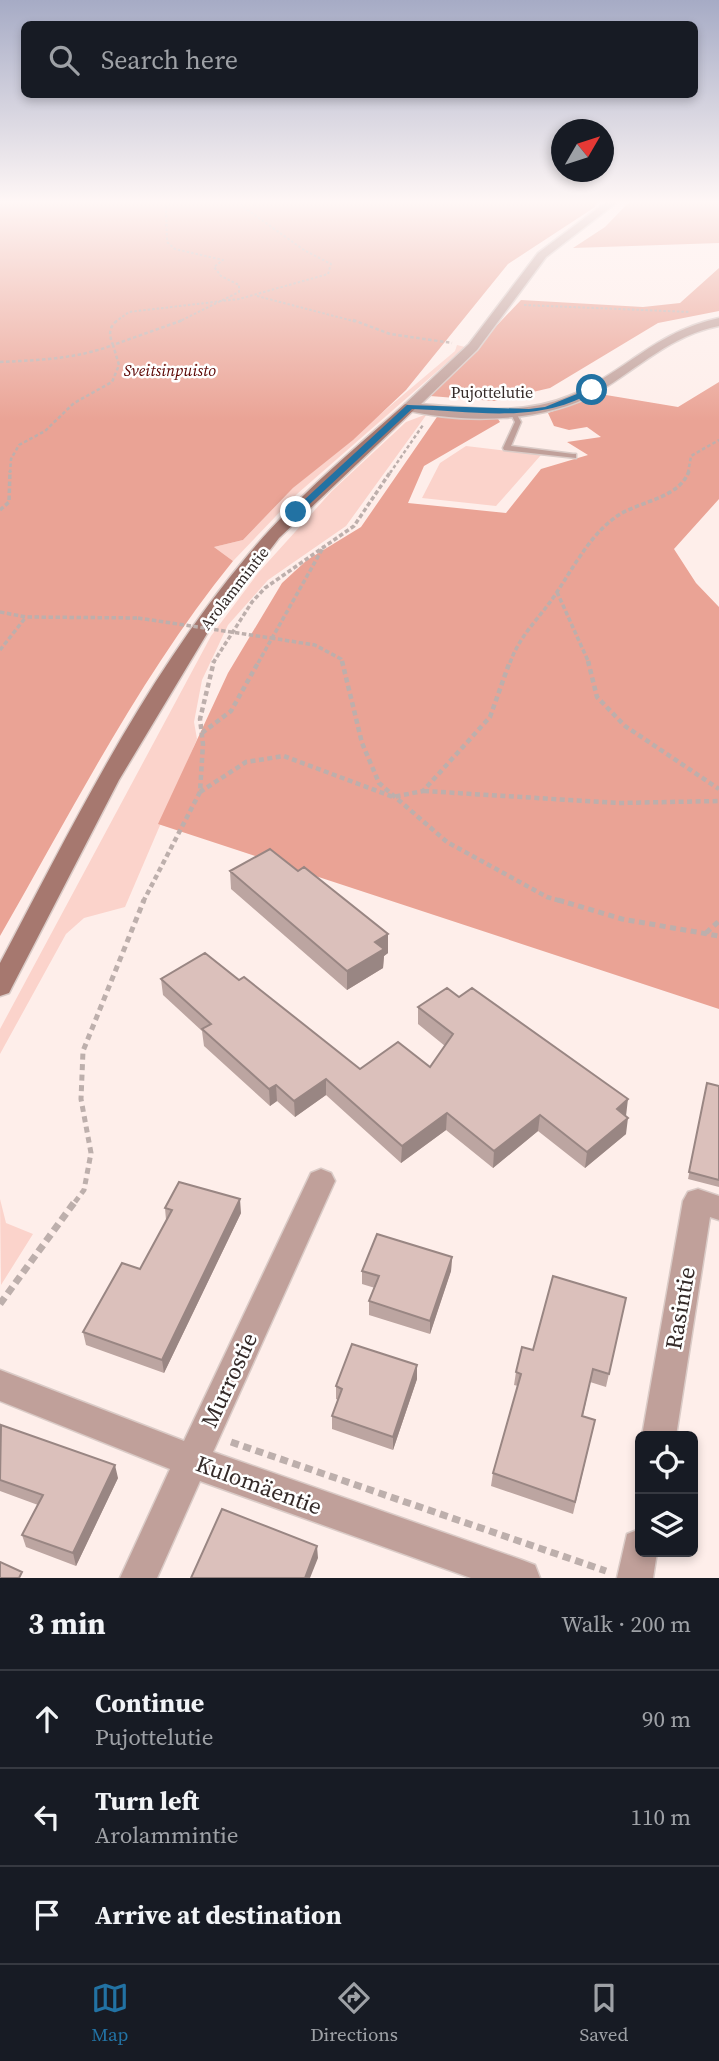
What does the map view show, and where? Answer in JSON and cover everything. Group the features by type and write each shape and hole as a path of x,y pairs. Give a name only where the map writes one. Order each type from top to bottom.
{"street":[{"name":"Arolammintie","path":"0,987 113,770 178,664 235,581 305,502 472,347 528,274"},
{"name":"Pujottelutie","path":"410,407 513,412 546,409 592,390 665,338 695,326 719,322"},
{"name":"Murrostie","path":"138,1578 321,1181"},
{"name":"Rasintie","path":"660,1431 698,1201 719,1208"},
{"name":"Kulomäentie","path":"0,1385 198,1447 522,1578"},
{"path":"624,1576 635,1556"}],"lane":[{"path":"513,412 519,422 507,448 573,456"}],"path":[{"path":"0,362 60,361 91,355 223,302 239,292 239,285 219,274"},
{"path":"0,510 9,502 11,459 19,445 45,431 74,403 112,382 119,365 109,335 112,324 129,312 257,296 328,274"},
{"path":"257,296 350,319 390,334 472,347"},
{"path":"503,308 537,305 702,313"},
{"path":"0,1304 84,1191 91,1153 81,1099 83,1051 145,897 200,792 200,719 213,663 252,602 283,573 354,526 398,457 436,409"},
{"path":"423,791 490,717 519,641 557,593 575,560 617,516 677,488 688,475 691,456 719,440"},
{"path":"202,734 231,711 326,543"},
{"path":"557,593 593,673 597,696 625,726 719,789"},
{"path":"0,612 26,617 138,618 315,645 341,659 362,743 379,783 447,842 547,897 622,919 719,936"},
{"path":"0,650 26,617"},
{"path":"200,792 246,762 284,756 393,797 423,791 618,803 719,801"},
{"path":"706,933 719,921"},
{"path":"198,1447 624,1576"}],"shaded area":[{"path":"457,345 465,347 297,494 233,561 214,547 243,540 293,488 455,351"},
{"path":"427,414 346,526 268,580 228,625 202,680 194,722 197,739 125,907 84,918 66,934 0,1054 0,1029 211,636 258,573 332,491 406,422"},
{"path":"466,446 541,455 496,506 422,498 440,463"},
{"path":"0,1199 6,1223 33,1234 1,1285"}],"green space":[{"name":"Sveitsinpuisto","path":"0,274 500,274 406,390 353,440 293,488 243,540 214,547 233,561 199,605 138,697 0,936"},
{"path":"713,274 719,274 719,311 658,323 550,388 494,401 430,396 521,300 643,307 680,303"},
{"path":"719,382 719,499 674,549 696,583 719,607 719,1009 158,824 228,673 282,583 307,560 361,527 439,414 498,419 500,422 424,466 408,503 506,513 541,469 588,455 567,442 601,437 587,427 569,430 554,426 548,413 600,394 678,407"}],"building":[{"path":"270,849 298,871 304,867 388,934 375,942 384,949 347,971 230,871"},
{"path":"205,953 239,980 244,977 360,1069 398,1042 430,1067 453,1034 418,1007 447,988 459,997 472,988 628,1099 617,1109 628,1118 587,1152 540,1115 494,1151 447,1113 402,1146 326,1079 294,1101 276,1085 269,1089 202,1029 211,1024 161,979"},
{"path":"707,1083 719,1086 719,1180 689,1172"},
{"path":"179,1182 240,1199 162,1360 83,1332 122,1263 140,1269 172,1210 165,1208"},
{"path":"377,1234 452,1257 430,1321 369,1301 379,1276 362,1271"},
{"path":"553,1276 626,1298 609,1374 593,1369 582,1416 595,1420 575,1502 493,1473 521,1374 516,1372 522,1347 533,1350"},
{"path":"352,1344 417,1365 393,1437 332,1416 342,1389 336,1386"},
{"path":"1,1425 115,1465 73,1553 22,1535 43,1495 0,1480"},
{"path":"222,1509 317,1546 305,1578 191,1578"},
{"path":"0,1562 22,1572 19,1578 0,1578"}],"route":[{"path":"296,512 335,473 410,407 482,412 529,411 546,409 573,400 592,390"}]}
